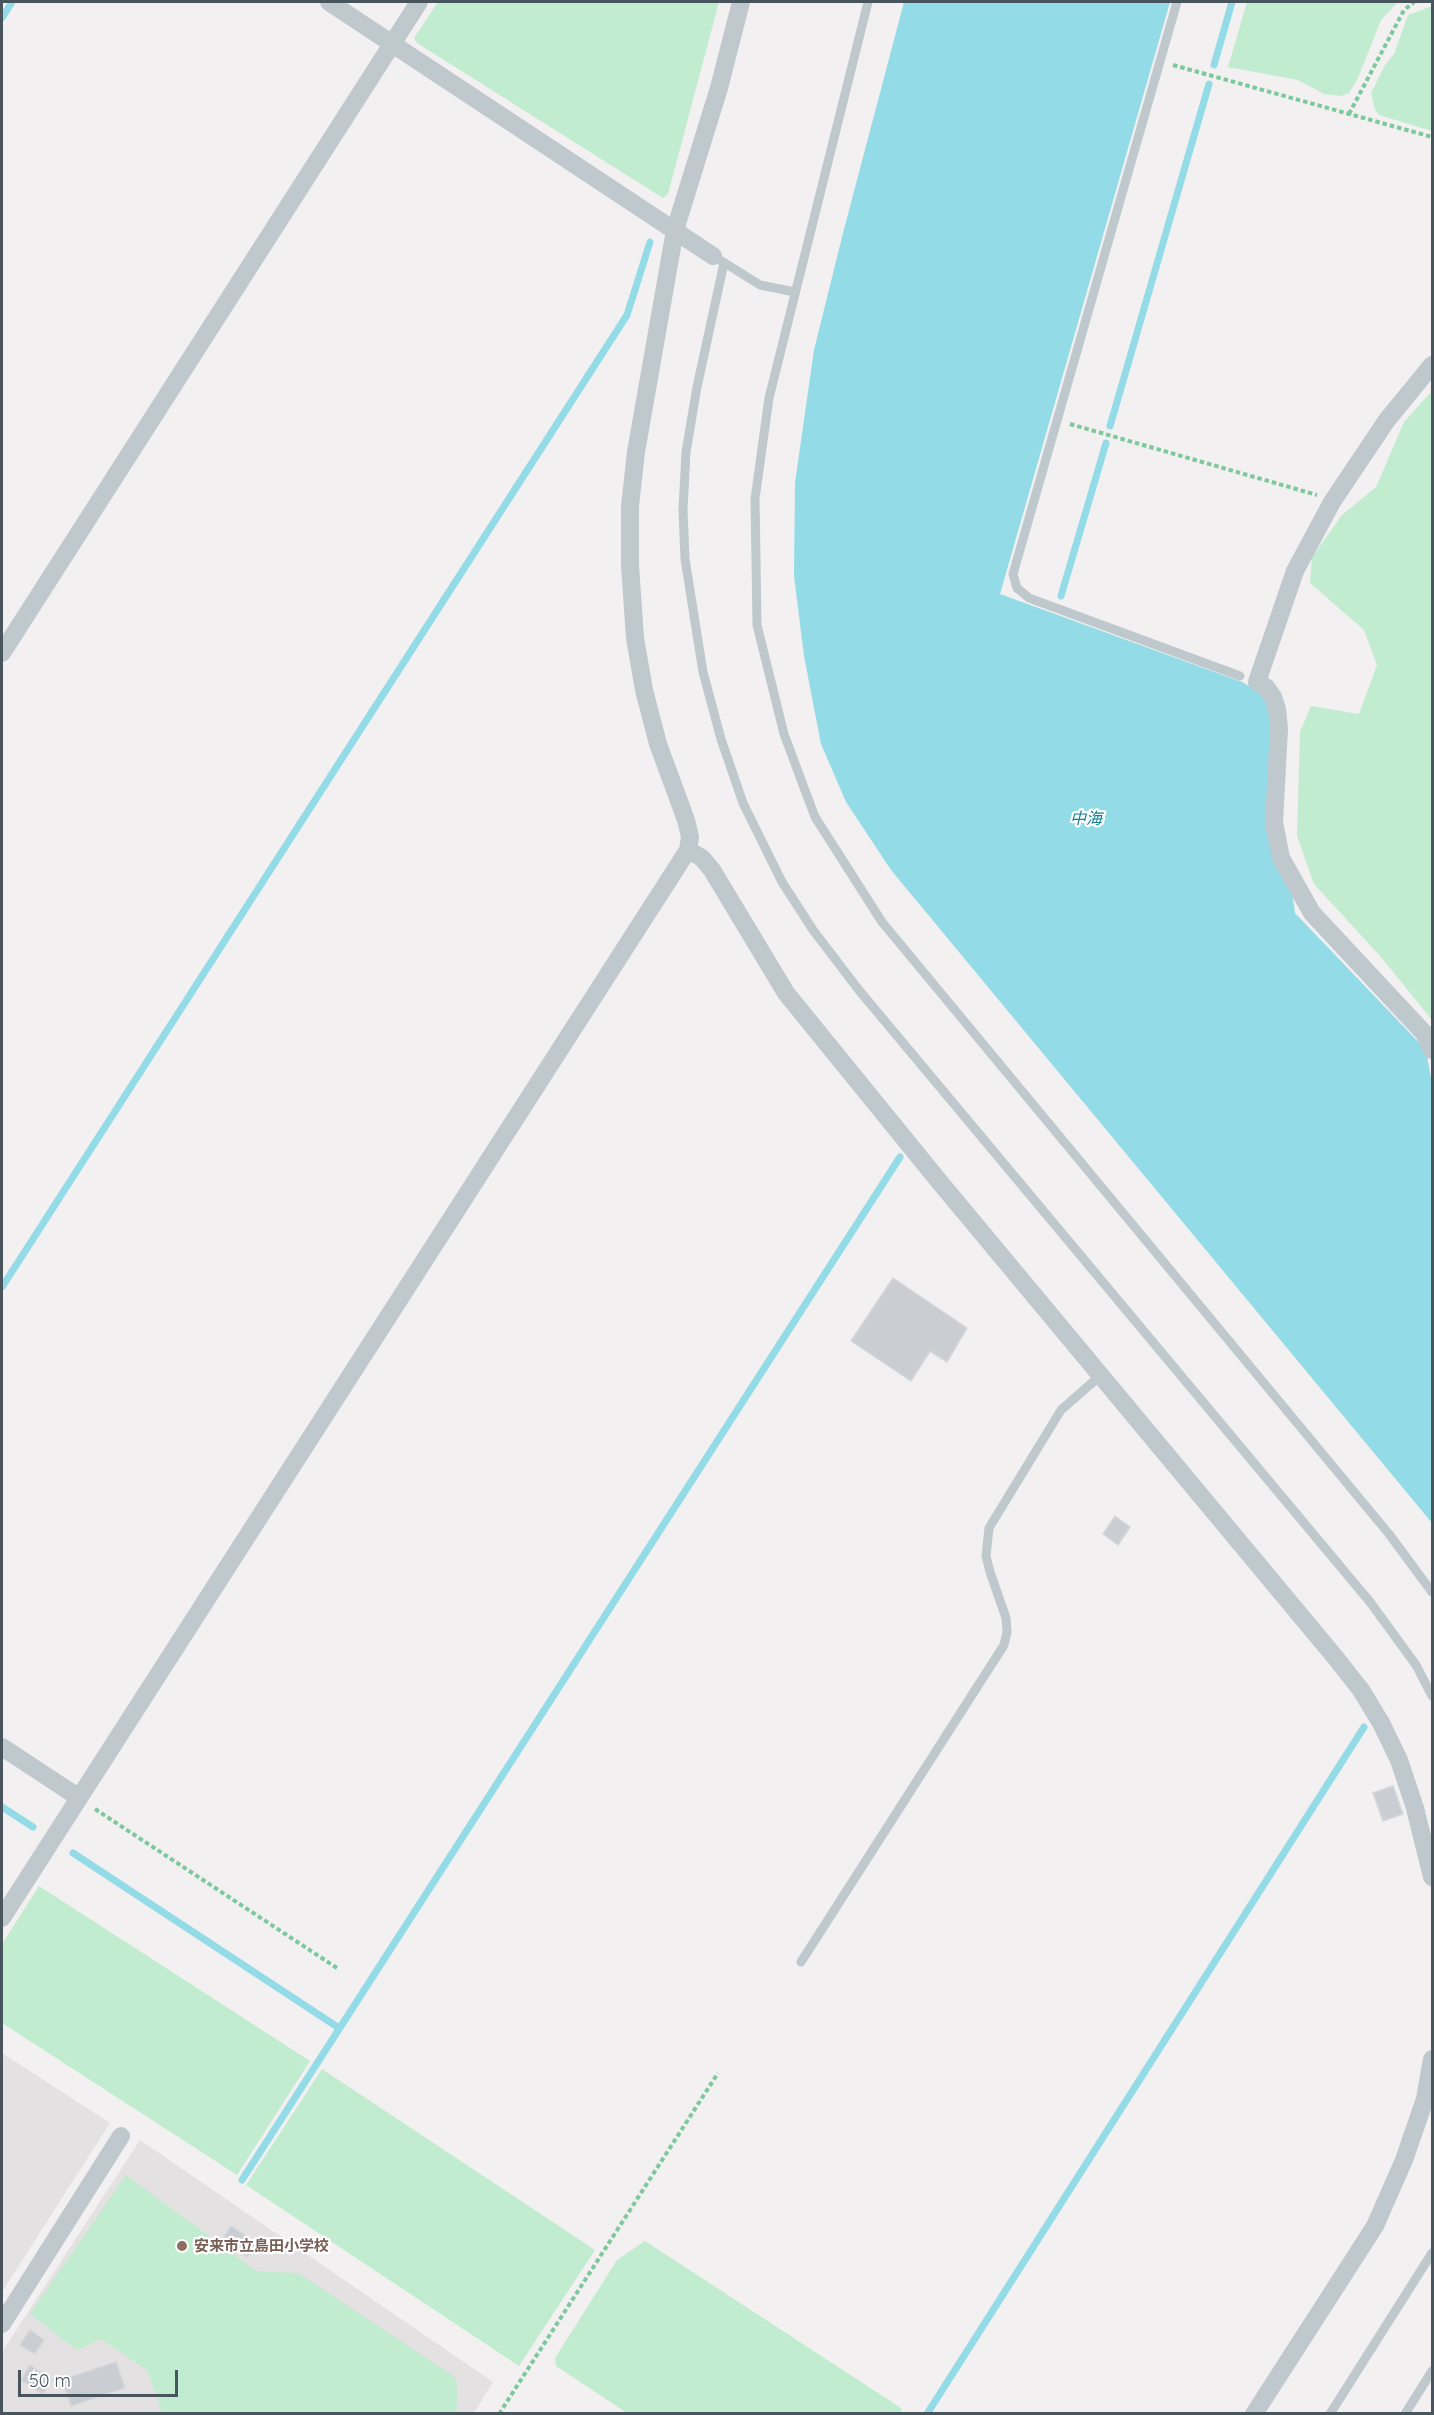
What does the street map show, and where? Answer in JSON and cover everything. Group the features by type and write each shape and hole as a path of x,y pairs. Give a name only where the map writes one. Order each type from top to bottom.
{"street":[{"path":"329,2 719,259"},
{"path":"2,652 419,2"},
{"path":"2,1918 688,850 690,837 686,820 670,782 644,690 635,639 630,565 630,506 636,452 675,230 719,88 741,2"},
{"path":"1432,365 1387,420 1332,502 1295,571 1248,679 1266,687 1277,709 1279,729 1274,822 1281,858 1312,913 1424,1033 1432,1050"},
{"path":"688,850 702,858 712,870 786,993 1361,1690 1381,1723 1399,1760 1415,1808 1432,1877"},
{"path":"2,1747 78,1797"},
{"path":"1254,2414 1375,2226 1404,2160 1425,2099 1432,2059"},
{"path":"2,2324 121,2136"}],"lane":[{"path":"868,2 769,398 755,499 757,625 784,734 815,817 882,922 1381,1525 1432,1592"},
{"path":"1177,2 1013,574 1017,588 1029,598 1248,679"},
{"path":"795,292 760,285 719,259 686,452 683,510 685,559 703,672 721,739 743,803 777,872 813,930 858,989 1370,1602 1416,1665 1432,1696"},
{"path":"801,1962 1004,1646 1007,1632 1006,1618 986,1556 989,1528 1061,1410 1101,1375"},
{"path":"1330,2414 1432,2253"},
{"path":"1405,2414 1432,2371"}],"path":[{"path":"1348,114 1404,10 1414,2"},
{"path":"1160,61 1432,137"},
{"path":"1057,420 1323,497"},
{"path":"78,1797 337,1968"},
{"path":"499,2414 718,2073"}],"shaded area":[{"path":"2,2053 110,2123 2,2292"},
{"name":"安来市立島田小学校","path":"140,2140 493,2382 474,2413 2,2414 2,2352"}],"green space":[{"path":"438,2 719,2 668,194 663,198 417,43 414,38"},
{"path":"1247,2 1398,2 1381,20 1358,78 1349,93 1341,96 1324,94 1298,80 1228,67"},
{"path":"1432,6 1432,131 1379,115 1375,110 1371,93 1385,65 1394,54 1408,15"},
{"path":"1432,391 1432,1020 1380,956 1314,884 1297,836 1300,732 1311,706 1359,714 1377,665 1364,630 1310,583 1312,557 1342,515 1376,487 1404,422"},
{"path":"39,1886 310,2061 237,2175 2,2023 2,1944"},
{"path":"322,2069 595,2250 519,2366 246,2185"},
{"name":"安来市立島田小学校","path":"126,2175 256,2271 298,2273 456,2378 458,2408 455,2413 162,2413 147,2370 101,2339 77,2350 30,2314"},
{"path":"645,2241 901,2408 901,2413 627,2413 556,2366 555,2358 617,2260"}],"water":[{"name":"中海","path":"904,2 1170,2 1000,594 1242,682 1262,694 1268,702 1272,723 1267,834 1277,865 1292,891 1295,913 1426,1050 1432,1084 1432,1523 891,870 846,802 821,744 804,656 794,576 795,483 814,350"}],"building":[{"path":"893,1278 967,1328 947,1362 930,1351 911,1381 851,1341"},
{"path":"1115,1516 1130,1527 1118,1545 1103,1534"},
{"path":"1393,1786 1403,1814 1383,1821 1373,1793"},
{"path":"231,2226 257,2243 248,2257 222,2240"},
{"path":"30,2330 44,2340 35,2354 20,2345"},
{"path":"116,2362 125,2388 71,2406 62,2380"},
{"path":"30,2365 52,2380 43,2394 21,2380"}],"waterway":[{"path":"2,18 12,2"},
{"path":"1214,65 1232,2"},
{"path":"1110,426 1209,84"},
{"path":"2,1287 627,315 650,242"},
{"path":"1061,596 1106,443"},
{"path":"242,2180 900,1157"},
{"path":"927,2414 1364,1727"},
{"path":"2,1807 33,1827"},
{"path":"73,1853 339,2028"}],"place":[{"name":"安来市立島田小学校","path":"182,2246"}]}
